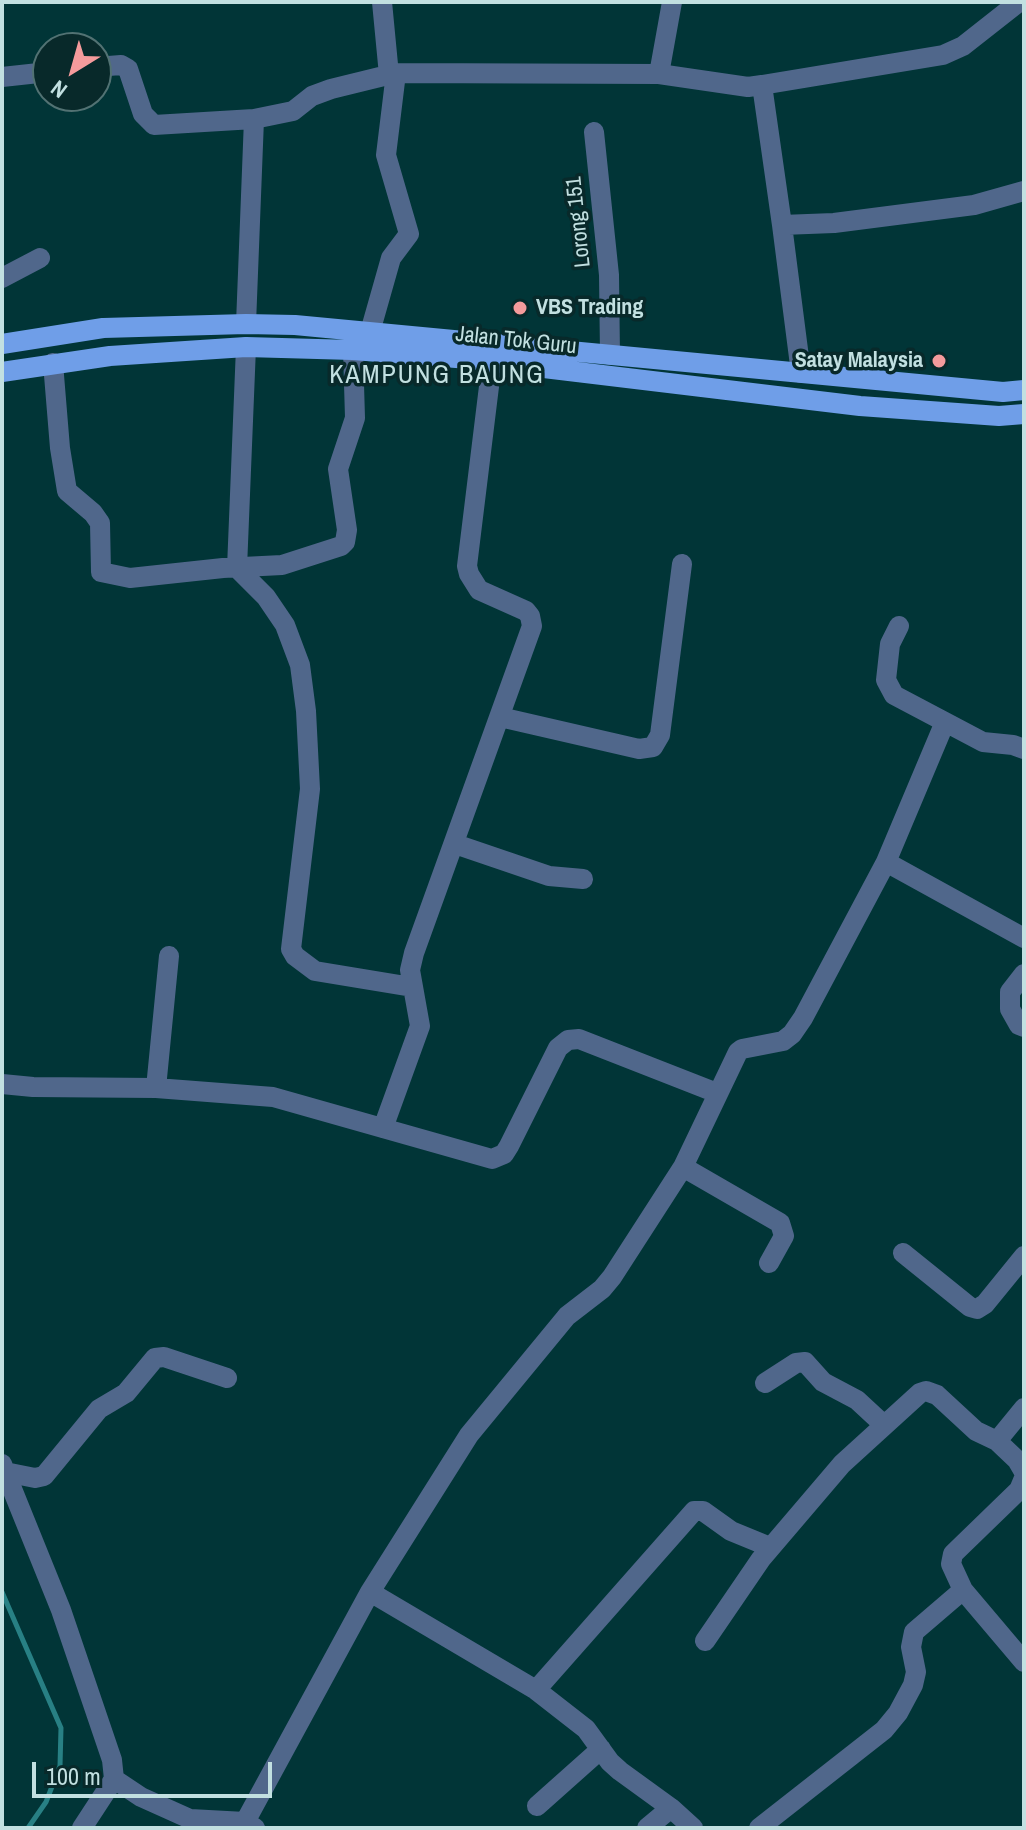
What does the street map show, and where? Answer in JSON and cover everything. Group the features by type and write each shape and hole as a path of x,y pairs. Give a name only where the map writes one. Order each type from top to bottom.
{"main road":[{"name":"Jalan Tok Guru","path":"2,344 103,328 246,324 370,332 1003,392 1024,390"},
{"name":"Jalan Tok Guru","path":"2,372 110,356 246,347 353,350 492,362 860,406 999,416 1024,414"}],"street":[{"path":"370,332 391,258 409,234 386,155 392,74 382,2"},
{"path":"659,74 672,2"},
{"path":"112,66 121,65 128,69 143,114 154,125 254,119 293,111 312,96 331,89 392,74 659,74 748,87 762,85 943,55 963,46 1020,2 1024,8"},
{"path":"2,77 32,74"},
{"path":"762,85 801,373"},
{"path":"246,324 254,119"},
{"name":"Lorong 151","path":"594,132 609,275 610,355"},
{"path":"782,225 834,223 974,205 1024,191"},
{"path":"2,278 40,258"},
{"path":"246,347 237,568 274,608 285,625 300,665 306,711 310,789 291,944 293,952 315,971 412,987"},
{"path":"53,363 66,486 69,494 98,519 101,572 130,578 282,565 336,549 345,542 347,530 338,469 354,422 353,350"},
{"path":"383,1128 418,1034 419,1017 410,970 414,953 532,626 526,611 479,590 467,566 492,362"},
{"path":"500,717 639,749 653,747 660,735 682,564"},
{"path":"899,626 890,644 886,680 894,695 983,742 1024,749"},
{"path":"114,1779 141,1797 190,1819 244,1825 370,1592 469,1435 567,1316 602,1289 612,1277 683,1167 738,1052 783,1041 792,1034 886,862 945,722"},
{"path":"455,844 549,876 583,879"},
{"path":"886,862 1024,938"},
{"path":"156,1088 169,956"},
{"path":"1024,974 1010,992 1010,1009 1019,1025 1024,1027"},
{"path":"2,1084 156,1088 273,1097 480,1157 499,1157 509,1146 558,1048 568,1040 579,1039 717,1093"},
{"path":"683,1167 780,1223 784,1236 769,1263"},
{"path":"903,1253 970,1307 977,1309 985,1304 1024,1256"},
{"path":"4,1468 35,1478 44,1476 101,1408 126,1393 155,1358 164,1357 227,1378"},
{"path":"765,1383 796,1363 805,1362 823,1382 857,1400 884,1425"},
{"path":"705,1641 770,1547 842,1464 915,1396 932,1392 976,1431 997,1441 1017,1460 1024,1472"},
{"path":"997,1441 1024,1408"},
{"path":"4,1468 61,1610 112,1760 114,1779 82,1828"},
{"path":"1024,1478 1019,1490 953,1554 951,1564 963,1590 1024,1662"},
{"path":"536,1690 694,1511 707,1513 731,1531 770,1547"},
{"path":"759,1828 884,1730 898,1713 913,1685 916,1672 911,1647 914,1632 963,1590"},
{"path":"370,1592 536,1690 586,1729 620,1771 693,1828"},
{"path":"537,1806 601,1749"},
{"path":"647,1828 671,1808"}],"waterway":[{"path":"2,1592 61,1728 60,1766 46,1802 28,1828"}],"place":[{"name":"VBS Trading","path":"520,308"},
{"name":"Satay Malaysia","path":"939,361"}],"district":[{"name":"KAMPUNG BAUNG","path":"437,376"}]}
